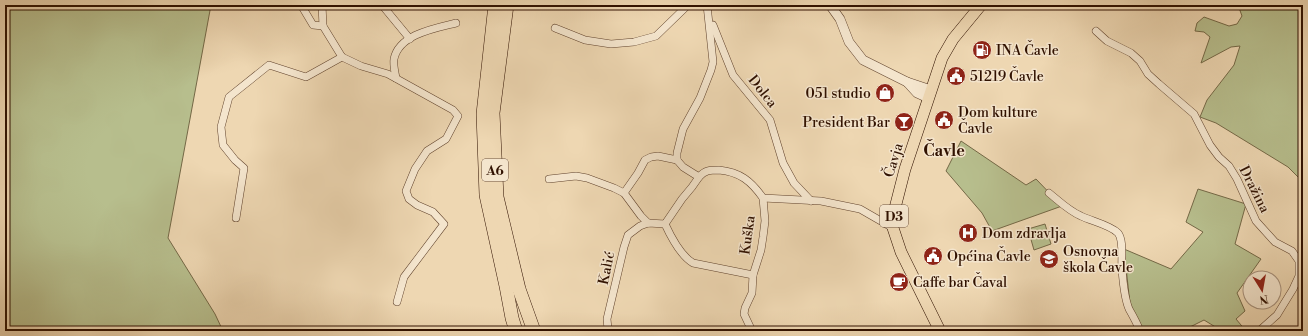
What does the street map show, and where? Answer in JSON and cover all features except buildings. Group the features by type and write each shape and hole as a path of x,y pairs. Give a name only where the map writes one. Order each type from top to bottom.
{"highway":[{"name":"A6","path":"495,5 482,114 486,195 506,286 522,331"},
{"name":"A6","path":"507,5 493,113 497,197 519,289 534,331"},
{"path":"506,286 510,310 516,331"}],"main road":[{"name":"Čavja","path":"940,331 900,252 893,228 894,208 905,169 942,58 953,39 981,5"}],"street":[{"path":"301,5 313,25 323,26"},
{"path":"322,5 323,26 342,57 361,66 396,78 453,110 458,116 446,139 427,151 415,169 406,191 409,199 417,205 433,212 444,224 404,277 397,302"},
{"path":"382,5 410,39"},
{"path":"555,28 585,40 611,44 634,42 656,36 688,5"},
{"path":"677,160 677,153 683,129 700,98 713,62 707,5"},
{"path":"830,5 840,19 849,42 863,60 907,82 917,93 930,94"},
{"name":"Dolca","path":"709,16 733,75 770,120 783,163 794,183 811,201"},
{"path":"396,78 394,59 400,48 410,39 425,31 456,23"},
{"name":"Dražina","path":"1096,31 1107,41 1131,54 1140,61 1148,74 1194,114 1210,145 1219,157 1229,166 1237,179 1256,221 1275,242 1292,251 1298,261 1299,276 1293,289 1277,315 1259,331"},
{"path":"236,218 244,168 235,160 223,145 221,127 229,97 269,65 306,77 342,57"},
{"path":"624,193 645,160 651,156 677,160 683,167 699,177"},
{"path":"665,224 699,177 704,172 710,170 728,171 737,174 758,191 763,198 821,201 860,209 893,228"},
{"path":"549,179 576,176 587,178 624,193 640,216 648,224"},
{"path":"1049,193 1082,217 1092,220 1118,233 1122,248 1122,269 1125,292 1129,308 1140,331"},
{"name":"Kuška","path":"752,331 744,314 745,308 752,293 752,275 761,250 765,221 763,198"},
{"name":"Kalić","path":"608,330 607,319 628,235 640,226 648,224 665,224"},
{"name":"Kuška","path":"665,224 672,238 688,260 694,263 752,275"}],"green space":[{"path":"5,5 211,5 168,238 215,314 223,331 5,331"},
{"path":"1238,5 1303,5 1303,175 1300,179 1288,167 1216,123 1200,117 1207,100 1234,65 1240,46 1231,47 1201,63 1210,37 1204,32 1195,31 1197,23 1204,17 1229,26 1237,24 1242,16"},
{"path":"961,141 1026,185 1036,179 1062,206 992,231 982,213 946,171"},
{"path":"1198,189 1246,204 1235,244 1261,259 1253,270 1242,270 1242,286 1237,293 1242,304 1242,310 1245,311 1236,319 1246,331 1222,331 1204,320 1186,329 1185,331 1143,331 1130,304 1124,249 1171,269 1203,232 1186,222"},
{"path":"1045,224 1051,244 1034,250 1028,229"}],"place":[{"name":"INA Čavle","path":"982,50"},
{"name":"51219 Čavle","path":"956,76"},
{"name":"051 studio","path":"885,93"},
{"name":"Dom kulture Čavle","path":"944,120"},
{"name":"President Bar","path":"904,122"},
{"name":"Dom zdravlja","path":"968,233"},
{"name":"Općina Čavle","path":"933,256"},
{"name":"Osnovna škola Čavle","path":"1049,259"},
{"name":"Caffe bar Čaval","path":"899,282"}],"district":[{"name":"Čavle","path":"944,150"}]}
